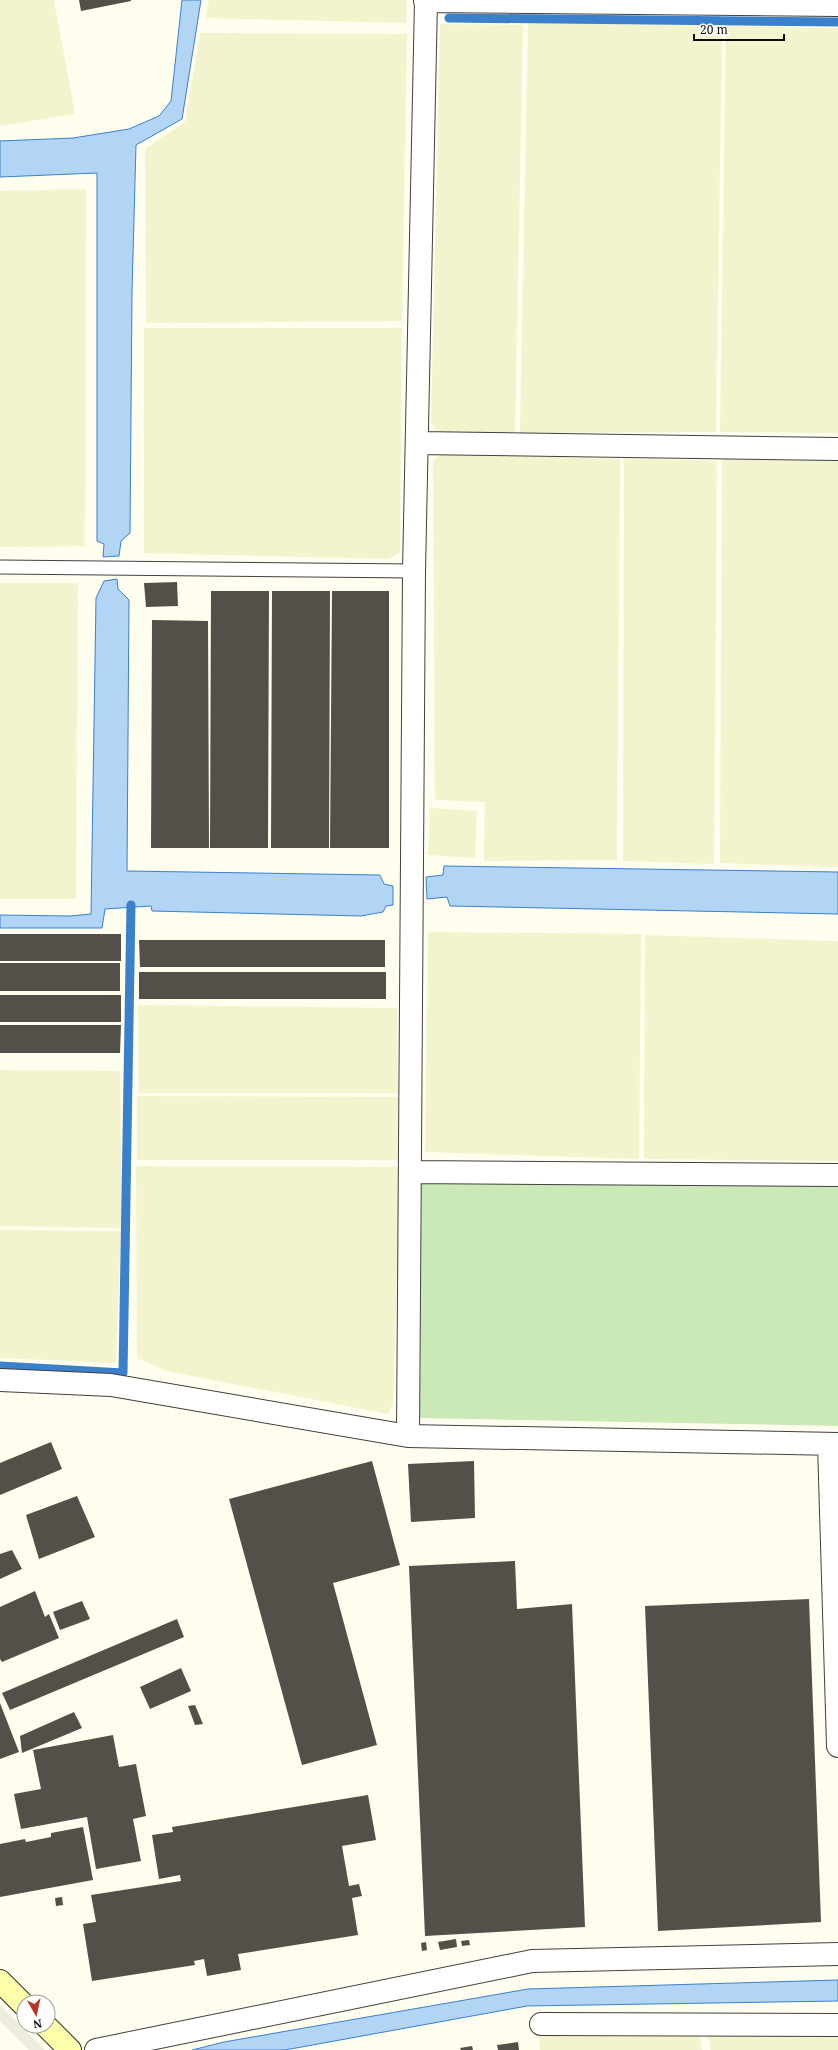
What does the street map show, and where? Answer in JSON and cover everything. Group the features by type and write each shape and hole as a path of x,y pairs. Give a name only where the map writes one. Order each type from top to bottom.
{"main road":[{"path":"0,1981 16,1997"},
{"path":"54,2034 70,2050"}],"street":[{"path":"408,1436 414,571 426,0 838,5"},
{"path":"417,443 838,449"},
{"path":"410,1172 838,1175"},
{"path":"0,1380 110,1385 408,1436 833,1444 838,1746"},
{"path":"96,2050 532,1961 838,1954"},
{"path":"541,2024 838,2026"}],"lane":[{"path":"0,567 414,571"}],"green space":[{"path":"0,0 54,0 75,114 0,126"},
{"path":"209,0 407,0 406,23 206,18"},
{"path":"528,23 722,26 716,432 520,433"},
{"path":"440,24 523,25 515,433 439,433 431,424"},
{"path":"726,26 838,28 838,433 720,432"},
{"path":"200,33 407,34 402,321 146,323 145,149 185,122"},
{"path":"86,189 85,546 0,547 0,191"},
{"path":"144,328 402,328 400,552 389,559 144,553"},
{"path":"441,454 620,459 617,860 484,861 485,802 435,800 433,461"},
{"path":"624,458 717,461 714,864 623,861"},
{"path":"722,459 838,460 838,867 720,863"},
{"path":"0,583 78,583 76,899 0,899"},
{"path":"430,808 477,811 475,858 428,855"},
{"path":"428,932 641,934 639,1159 425,1152"},
{"path":"645,935 838,941 838,1161 644,1159"},
{"path":"138,1005 397,1008 398,1093 139,1093"},
{"path":"0,1070 120,1071 122,1228 0,1226"},
{"path":"137,1096 398,1097 399,1160 137,1160"},
{"path":"136,1166 400,1167 393,1404 388,1414 166,1371 137,1358"},
{"path":"421,1182 838,1186 838,1426 420,1418"},
{"path":"0,1230 121,1231 116,1363 0,1358"},
{"path":"538,2031 699,2032 702,2050 540,2050"},
{"path":"707,2031 838,2031 838,2050 711,2050"}],"shaded area":[{"path":"0,2005 16,2021 16,2034 29,2034 45,2050 29,2050 0,2021"}],"water":[{"path":"182,0 201,0 182,119 136,145 132,292 130,533 121,541 119,556 103,557 104,544 97,541 97,173 0,177 0,141 73,138 129,129 159,116 171,101"},
{"path":"117,579 118,589 129,600 127,871 380,875 384,884 393,886 393,905 386,906 383,912 361,916 152,911 151,906 105,909 102,928 0,928 0,915 70,916 91,914 96,598 104,581"},
{"path":"444,866 838,872 838,914 450,906 447,897 427,899 426,877 443,875"},
{"path":"838,1980 838,2001 527,2006 285,2050 192,2050 224,2042 528,1989"}],"building":[{"path":"79,0 131,0 131,1 81,11"},
{"path":"177,582 178,606 146,607 144,583"},
{"path":"211,591 269,591 268,848 210,848"},
{"path":"272,591 330,591 329,848 271,848"},
{"path":"332,591 389,591 389,848 330,848"},
{"path":"152,620 208,621 209,848 151,848"},
{"path":"0,934 121,934 121,961 0,961"},
{"path":"139,940 385,940 385,967 140,967"},
{"path":"0,963 120,963 120,991 0,991"},
{"path":"139,972 386,972 386,999 139,999"},
{"path":"0,995 121,995 121,1022 0,1022"},
{"path":"0,1025 121,1025 120,1053 0,1053"},
{"path":"51,1442 62,1469 0,1495 0,1463"},
{"path":"372,1461 400,1565 333,1583 377,1745 302,1765 229,1499"},
{"path":"474,1461 475,1518 411,1522 408,1464"},
{"path":"77,1496 95,1537 39,1559 26,1515"},
{"path":"12,1550 22,1569 0,1579 0,1554"},
{"path":"515,1561 517,1609 572,1604 585,1927 425,1936 409,1566"},
{"path":"35,1591 45,1617 49,1614 59,1638 2,1662 0,1659 0,1607"},
{"path":"809,1599 821,1922 658,1931 645,1606"},
{"path":"82,1601 90,1619 60,1630 53,1612"},
{"path":"177,1619 184,1637 10,1710 2,1693"},
{"path":"181,1668 191,1691 150,1709 140,1687"},
{"path":"0,1703 19,1752 0,1759"},
{"path":"195,1705 203,1724 195,1725 188,1706"},
{"path":"74,1712 82,1728 22,1753 20,1736"},
{"path":"113,1735 119,1767 136,1764 146,1816 133,1819 141,1861 96,1869 87,1817 21,1829 14,1794 41,1789 33,1750"},
{"path":"368,1795 376,1840 342,1846 349,1886 359,1884 362,1896 352,1898 358,1935 238,1954 241,1970 207,1976 204,1959 194,1961 195,1965 92,1981 83,1924 96,1922 91,1895 181,1881 180,1875 159,1879 152,1835 173,1832 172,1827"},
{"path":"83,1827 93,1880 0,1897 0,1844 25,1839 26,1842 51,1837 51,1833"},
{"path":"62,1897 63,1905 56,1906 55,1898"},
{"path":"456,1939 457,1947 440,1950 438,1942"},
{"path":"469,1940 470,1945 462,1946 461,1941"},
{"path":"426,1942 427,1950 422,1951 421,1943"},
{"path":"518,2042 519,2050 498,2050 497,2045"},
{"path":"472,2046 473,2050 461,2050 460,2048"}],"waterway":[{"path":"449,18 838,22"},
{"path":"0,1366 123,1373 131,905"}]}
